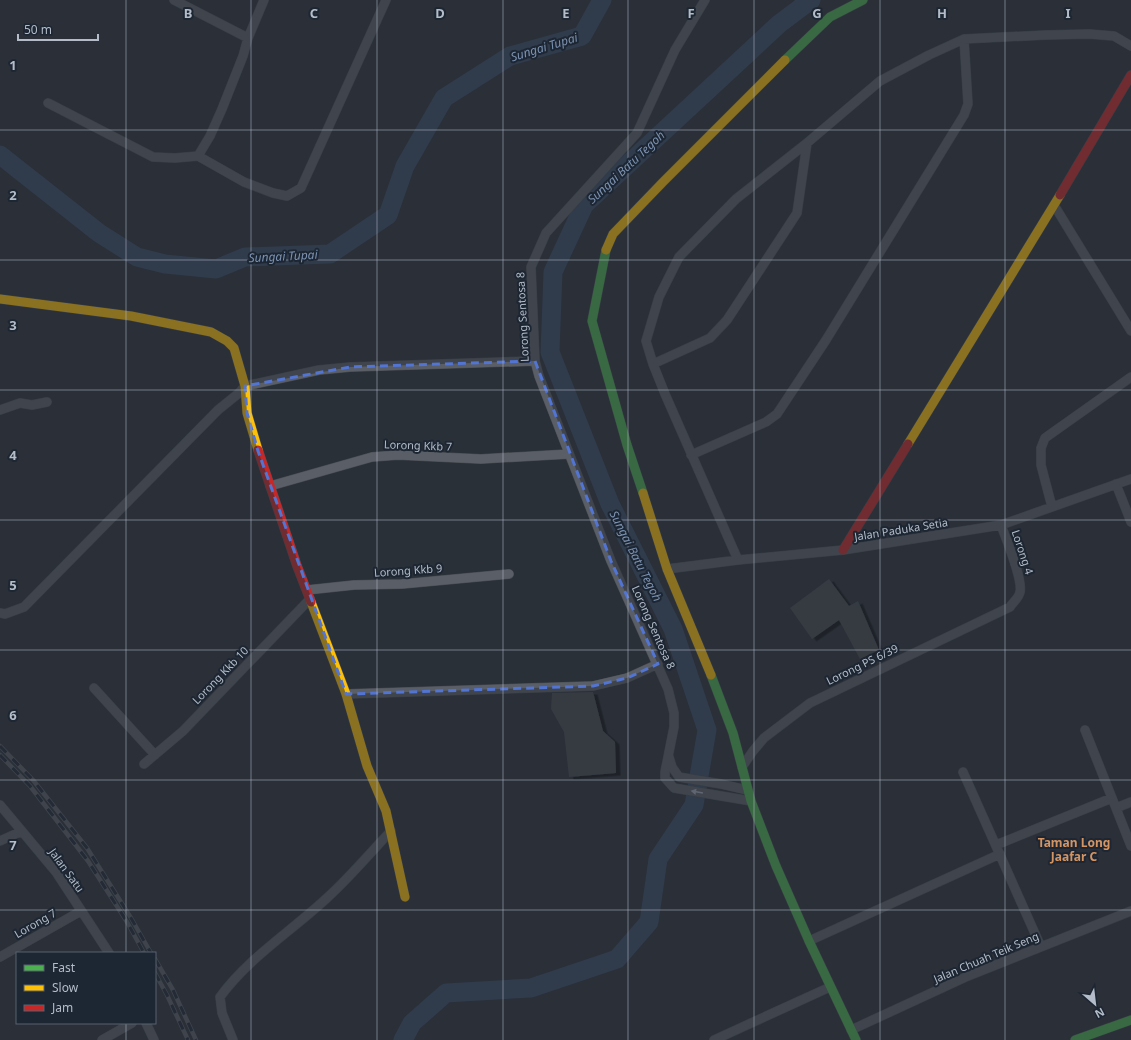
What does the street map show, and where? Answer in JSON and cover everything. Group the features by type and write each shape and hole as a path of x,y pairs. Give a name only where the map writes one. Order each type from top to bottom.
{"street":[{"path":"174,0 248,38"},
{"path":"198,156 210,136 222,109 243,56 248,38 264,0"},
{"path":"48,103 153,156 175,158 198,156 244,182 273,193 287,196 301,188 386,0"},
{"name":"Lorong Sentosa 8","path":"705,0 675,50 637,133 546,233 531,267 535,361 539,376 611,561 668,689 674,713 674,727 665,778 674,788 751,801"},
{"path":"856,1040 830,987 776,866 751,801 733,733 712,677 667,569 627,445 592,321 606,250 614,234 663,182 830,17 863,0"},
{"path":"738,560 691,455 653,364 646,341 659,297 679,257 736,199 807,143 880,81 929,54 964,40 1046,35 1089,34 1114,36 1131,46"},
{"path":"691,455 766,422 777,414 802,377 964,115 968,104 964,40"},
{"path":"843,550 1054,205 1131,74"},
{"path":"653,364 710,338 727,320 797,213 807,143"},
{"path":"1054,205 1131,331"},
{"path":"0,299 131,316 211,332 227,341 234,348 245,386 247,413 258,451 346,694 367,766 386,811 405,897"},
{"path":"0,613 4,614 24,607 218,410 245,386 319,370 350,367 535,361"},
{"path":"1052,507 1041,465 1041,448 1045,438 1131,376"},
{"path":"0,410 20,403 32,405 47,402"},
{"name":"Lorong Kkb 7","path":"270,486 372,457 387,455 481,459 570,454"},
{"name":"Jalan Paduka Setia","path":"667,569 738,560 843,550 1001,525 1131,479"},
{"path":"1116,484 1131,522"},
{"name":"Lorong 4","path":"1001,525 1020,580 1021,591 1010,607"},
{"name":"Lorong Kkb 9","path":"309,595 354,585 402,584 510,574"},
{"name":"Lorong Kkb 10","path":"144,764 183,731 309,595"},
{"name":"Lorong PS 6/39","path":"742,767 764,738 810,703 1010,607"},
{"path":"346,694 594,686 627,678 658,664"},
{"path":"94,688 155,755"},
{"path":"1085,730 1131,846"},
{"path":"669,757 672,767 679,777 747,790"},
{"path":"963,772 1041,947"},
{"path":"809,941 998,849 1112,798"},
{"path":"1116,808 1131,802"},
{"name":"Jalan Satu","path":"0,805 56,872 108,952"},
{"path":"233,1040 222,1013 220,997 229,985 253,962 328,897 391,830"},
{"path":"0,841 22,831"},
{"name":"Lorong 7","path":"0,957 81,910"},
{"name":"Jalan Chuah Teik Seng","path":"851,1030 968,976 1131,911"},
{"path":"714,1040 830,987"},
{"path":"1075,1040 1131,1020"},
{"path":"102,1040 130,1024"},
{"path":"146,1024 154,1040"}],"highlighted area":[{"path":"535,361 611,561 658,664 627,678 593,686 346,694 258,451 247,413 245,386 350,367"}],"building":[{"path":"829,579 849,606 858,601 879,650 860,659 839,620 812,639 790,608"},
{"path":"593,692 603,731 615,742 616,773 569,777 564,732 551,709 552,693"}],"waterway":[{"name":"Sungai Tupai","path":"0,155 99,233 137,257 165,264 216,269 245,257 330,254 388,215 405,166 444,98 510,56 582,36 602,0"},
{"name":"Sungai Batu Tegoh","path":"403,1040 412,1023 446,993 531,988 617,959 649,922 658,859 694,805 707,730 673,629 610,504 550,352 553,272 584,205 779,24 811,0"}],"railway":[{"path":"0,746 33,780 87,848 150,952"},
{"path":"0,755 30,786 88,861 127,922 143,952"},
{"path":"156,961 173,990 196,1040"},
{"path":"156,975 188,1040"}],"traffic: fast":[{"path":"785,60 830,17 863,0"},
{"path":"606,250 592,321 627,445 643,493"},
{"path":"711,675 733,733 751,801 776,866 809,941 856,1040"},
{"path":"1075,1040 1131,1020"}],"traffic: slow":[{"path":"606,250 613,234 785,60"},
{"path":"908,444 1060,195"},
{"path":"0,299 131,316 211,332 227,341 234,348 245,386 247,413 258,450"},
{"path":"643,493 667,569 711,675"},
{"path":"311,602 346,694 367,766 386,811 405,897"}],"traffic: jam":[{"path":"1060,195 1131,75"},
{"path":"843,550 908,444"},
{"path":"258,450 297,566 311,602"}],"district":[{"name":"Taman Long Jaafar C","path":"1074,849"}]}
